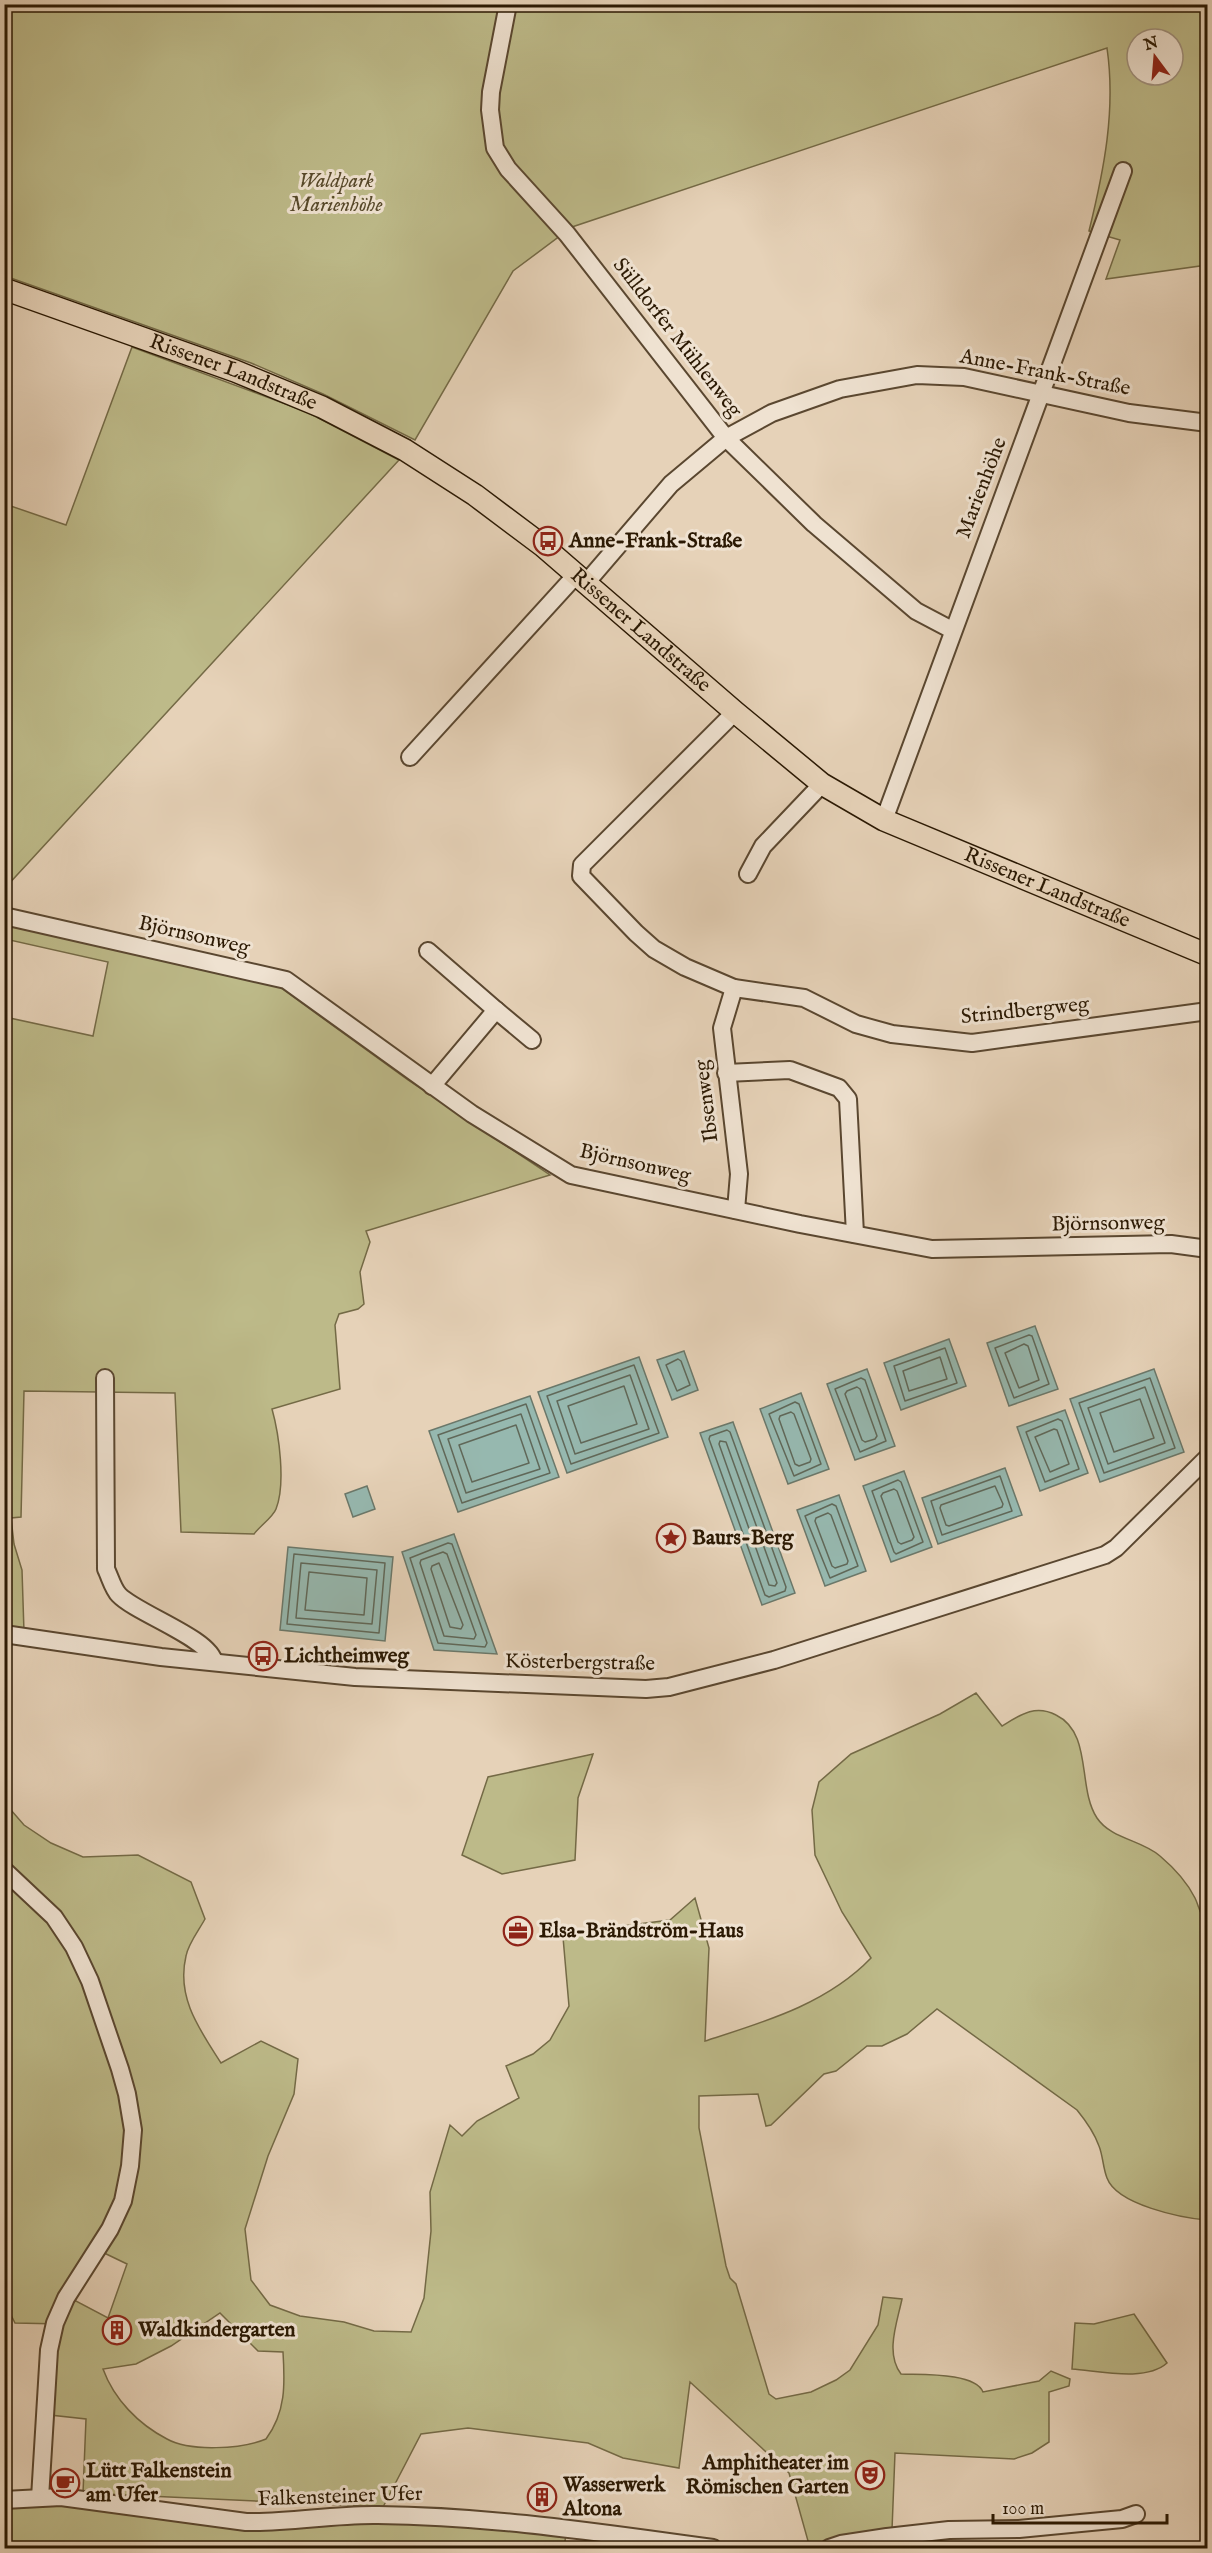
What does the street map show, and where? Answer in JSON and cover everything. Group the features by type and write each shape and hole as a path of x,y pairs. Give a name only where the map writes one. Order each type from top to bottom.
{"main road":[{"name":"Rissener Landstraße","path":"4,289 209,360 322,407 405,450 475,495 543,546 822,784 884,820 1208,955"}],"street":[{"name":"Sülldorfer Mühlenweg","path":"508,4 491,92 490,123 495,148 508,169 567,234 726,438 814,524 916,610 952,630"},
{"name":"Marienhöhe","path":"884,820 952,630 1123,171"},
{"name":"Anne-Frank-Straße","path":"410,757 671,484 726,438 772,413 840,389 889,378 917,375 964,377 1129,413 1208,423"},
{"name":"Strindbergweg","path":"735,712 582,865 581,876 654,949 685,967 734,988 804,998 856,1024 892,1034 972,1043 1208,1011"},
{"path":"748,874 763,846 822,784"},
{"name":"Björnsonweg","path":"4,916 286,980 472,1114 571,1175 932,1249 1171,1244 1208,1249"},
{"path":"428,951 532,1040"},
{"name":"Ibsenweg","path":"734,988 722,1028 739,1174 736,1210"},
{"path":"432,1086 496,1010"},
{"path":"726,1073 790,1071 839,1088 848,1099 855,1234"},
{"path":"105,1378 106,1569 117,1594 186,1635 210,1653 214,1662"},
{"name":"Kösterbergstraße","path":"4,1634 161,1658 379,1678 624,1689 669,1687 774,1660 1105,1555 1116,1548 1208,1457"},
{"path":"4,1870 54,1917 74,1947 90,1981 120,2070 133,2130 130,2166 123,2201 110,2229 66,2298 55,2322 50,2350 40,2498"},
{"name":"Falkensteiner Ufer","path":"4,2500 40,2498 87,2500 246,2522 273,2523 363,2515 476,2518 531,2523 713,2548"},
{"path":"830,2548 841,2544 887,2537 949,2530 1019,2529 1122,2519 1136,2514"}],"green space":[{"name":"Waldpark Marienhöhe","path":"5,5 1207,5 1207,265 1106,279 1120,240 1089,231 1107,140 1110,94 1107,48 572,227 513,271 415,440 323,394 251,363 5,276"},
{"path":"132,347 307,412 399,460 5,888 5,504 66,525"},
{"path":"5,924 277,985 408,1080 550,1175 366,1231 370,1242 360,1272 364,1304 358,1309 339,1314 335,1325 340,1389 272,1409 277,1432 281,1486 276,1509 254,1534 181,1532 175,1393 24,1391 21,1517 11,1518 14,1544 22,1570 24,1632 4,1624 5,1017 93,1036 108,962 5,939"},
{"path":"976,1693 1002,1726 1021,1715 1034,1711 1048,1712 1068,1723 1080,1748 1087,1792 1097,1818 1110,1831 1145,1846 1160,1856 1179,1875 1195,1898 1207,1922 1207,2220 1167,2213 1136,2203 1123,2196 1107,2178 1097,2141 1077,2110 937,2009 907,2034 882,2046 867,2046 836,2071 824,2074 771,2125 766,2126 758,2094 699,2096 699,2128 726,2266 730,2278 736,2284 769,2394 776,2399 811,2392 836,2380 850,2370 878,2325 883,2297 902,2299 893,2347 896,2366 901,2374 959,2378 978,2386 983,2392 1039,2381 1051,2371 1070,2379 1069,2386 1049,2392 1049,2442 1032,2453 1014,2459 895,2453 892,2530 814,2548 810,2548 789,2473 690,2382 679,2468 623,2458 588,2443 468,2428 421,2434 383,2507 83,2493 86,2419 50,2415 56,2345 61,2324 15,2323 5,2303 4,1802 24,1825 51,1843 83,1857 138,1855 191,1882 205,1919 187,1951 184,1986 192,2013 205,2038 221,2063 261,2041 298,2059 294,2094 268,2156 245,2229 251,2280 270,2305 300,2316 344,2322 374,2331 411,2332 424,2298 431,2231 430,2192 450,2125 462,2136 477,2121 519,2098 506,2066 533,2054 550,2040 569,2006 563,1937 607,1928 670,1920 695,1898 709,1948 705,2041 772,2019 835,1988 871,1958 842,1912 815,1855 812,1810 819,1782 851,1754 940,1714","holes":["100,2251 127,2264 108,2318 72,2299","220,2313 258,2351 283,2352 284,2386 281,2408 273,2429 266,2439 244,2445 216,2448 177,2443 156,2433 128,2410 103,2369 136,2364 171,2346"]},
{"path":"593,1754 578,1798 575,1860 502,1874 462,1855 488,1777"},
{"path":"1134,2314 1167,2363 1158,2369 1135,2374 1072,2369 1075,2323 1094,2324"},
{"path":"60,2504 395,2521 566,2534 564,2548 18,2548 5,2540 5,2507"}],"water":[{"path":"1035,1326 1058,1389 1009,1406 987,1343"},
{"path":"949,1339 966,1386 901,1410 884,1363"},
{"path":"684,1351 698,1390 672,1400 657,1360"},
{"path":"639,1357 668,1437 567,1473 538,1392"},
{"path":"867,1369 895,1446 855,1460 827,1384"},
{"path":"1154,1369 1184,1452 1100,1482 1070,1399"},
{"path":"801,1393 829,1469 788,1484 760,1409"},
{"path":"530,1396 559,1477 458,1512 429,1431"},
{"path":"1065,1410 1088,1473 1040,1491 1017,1427"},
{"path":"733,1422 795,1593 762,1605 700,1433"},
{"path":"1005,1468 1022,1515 938,1544 922,1498"},
{"path":"904,1471 932,1547 891,1562 863,1486"},
{"path":"367,1486 375,1509 353,1517 345,1494"},
{"path":"839,1495 866,1571 825,1586 797,1510"},
{"path":"454,1534 497,1654 434,1650 402,1552"},
{"path":"288,1547 393,1557 385,1641 280,1630"}],"place":[{"name":"Anne-Frank-Straße","path":"548,541"},
{"name":"Baurs-Berg","path":"671,1538"},
{"name":"Lichtheimweg","path":"263,1656"},
{"name":"Elsa-Brändström-Haus","path":"518,1931"},
{"name":"Waldkindergarten","path":"117,2330"},
{"name":"Amphitheater im Römischen Garten","path":"870,2475"},
{"name":"Lütt Falkenstein am Ufer","path":"65,2483"},
{"name":"Wasserwerk Altona","path":"542,2497"}]}
